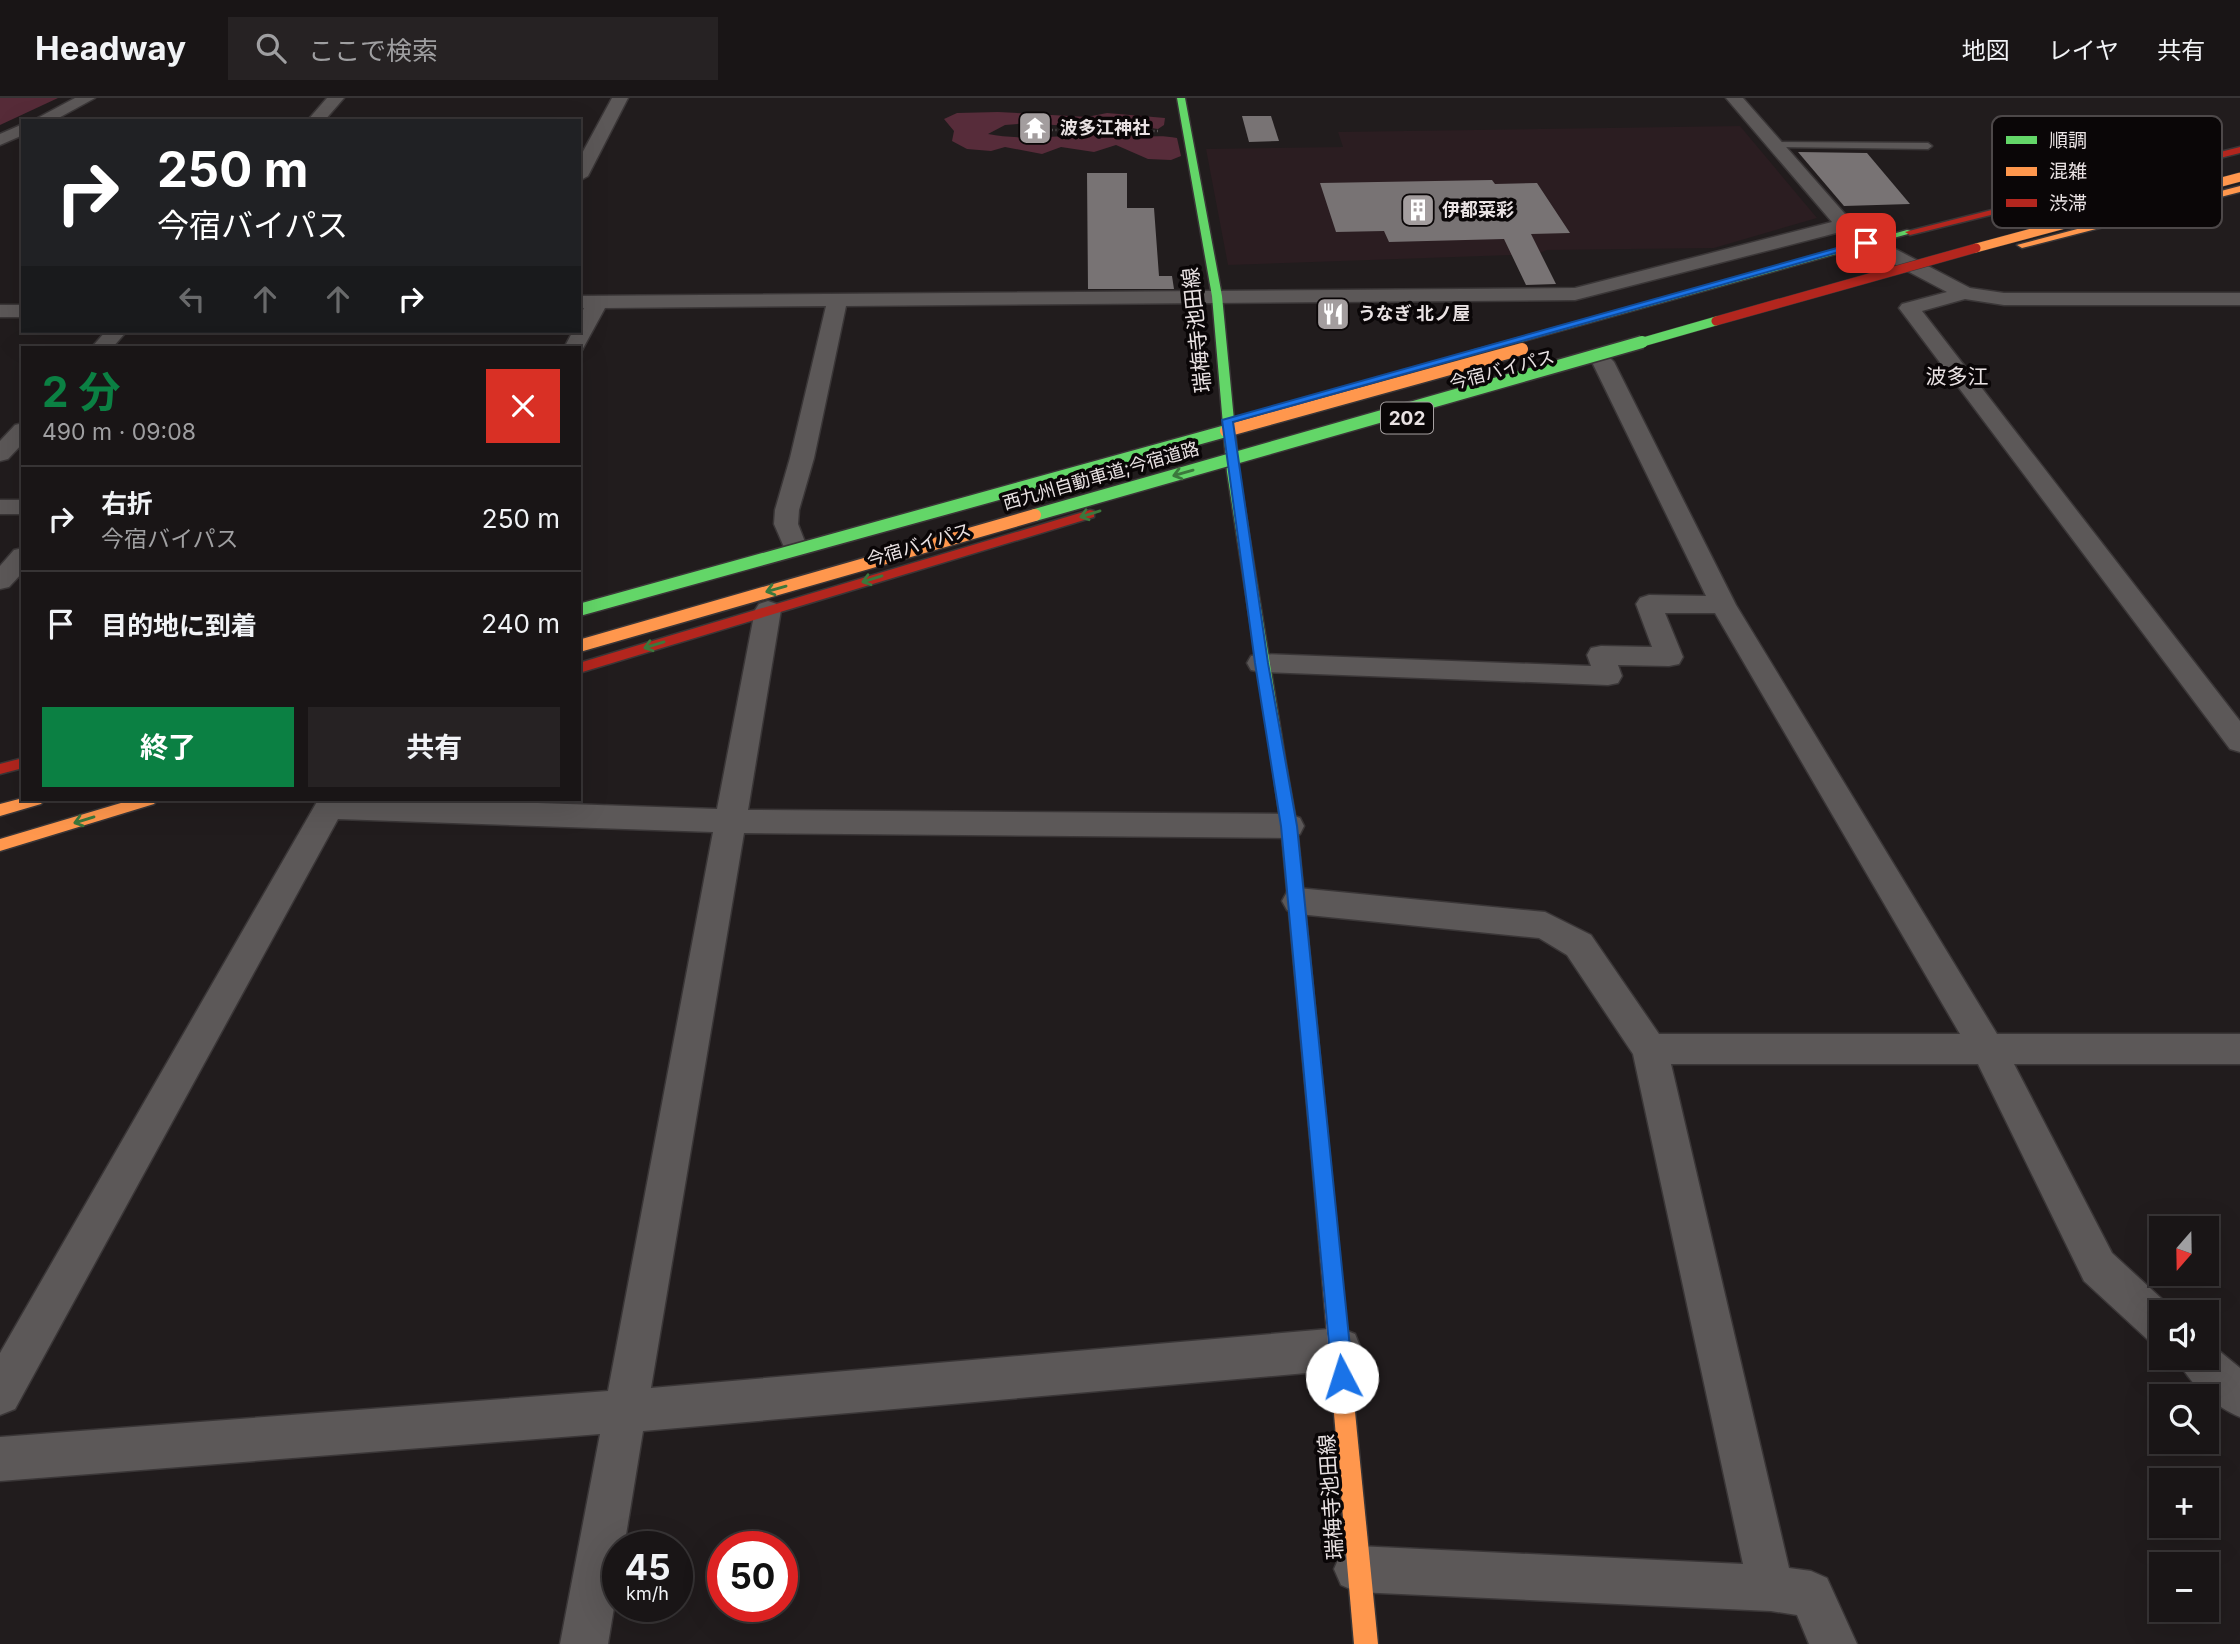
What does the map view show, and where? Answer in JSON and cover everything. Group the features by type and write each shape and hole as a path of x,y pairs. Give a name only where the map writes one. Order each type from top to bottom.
{"main road":[{"name":"瑞梅寺池田線","path":"1181,98 1217,296 1233,472 1261,663 1289,826 1366,1644"},
{"name":"今宿バイパス","path":"2222,156 2240,152"},
{"name":"西九州自動車道;今宿道路","path":"2222,157 2240,152"},
{"name":"西九州自動車道;今宿道路","path":"2222,182 2240,177"},
{"name":"今宿バイパス","path":"2222,194 2240,189"},
{"name":"今宿バイパス","path":"581,599 1866,243 1992,212"},
{"name":"西九州自動車道;今宿道路","path":"581,609 1992,218"},
{"name":"西九州自動車道;今宿道路","path":"581,645 2047,228"},
{"name":"今宿バイパス","path":"581,667 1441,407 1876,287 1920,272 2090,228"},
{"path":"0,757 21,752"},
{"path":"0,769 21,764"},
{"path":"0,810 32,801"},
{"path":"0,845 146,801"}],"street":[{"path":"44,119 87,98"},
{"path":"316,119 336,98"},
{"path":"581,172 620,98"},
{"path":"1734,98 1844,225 1866,243 1965,293 2004,299 2240,299"},
{"path":"0,140 21,130"},
{"path":"581,326 589,301 1575,294 1844,225"},
{"path":"1965,293 1909,308 2240,742"},
{"path":"793,542 786,524 787,510 802,458 837,301"},
{"path":"0,311 21,311"},
{"path":"103,346 115,333"},
{"path":"1603,362 1723,605 1989,1051 2098,1267 2149,1314"},
{"path":"0,454 21,432"},
{"path":"0,507 21,507"},
{"path":"0,581 21,558"},
{"path":"1261,663 1608,676 1601,655 1669,657 1649,604 1723,605"},
{"path":"584,1644 768,610"},
{"path":"0,1394 331,803 729,821 1289,826"},
{"path":"1297,901 1545,925 1578,945 1650,1049 1771,1588"},
{"path":"1650,1049 2240,1049"},
{"path":"0,1459 627,1411 1340,1349"},
{"path":"2211,1370 2240,1396"},
{"path":"1357,1569 1771,1588 1811,1594 1833,1644"}],"lane":[{"path":"1774,144 1928,146"}],"path":[{"path":"1052,130 1171,131"}],"shaded area":[{"path":"0,98 58,98 0,125"},
{"path":"998,112 1087,117 1107,113 1165,118 1164,125 1158,129 1131,125 1117,130 1029,123 1005,125 988,134 1023,137 1171,137 1177,138 1181,156 1171,160 1148,159 1116,145 1094,152 1061,147 1042,154 1005,147 991,151 967,149 952,141 954,131 944,119 957,113"},
{"name":"伊都菜彩","path":"1740,126 1817,218 1714,248 1547,250 1537,254 1228,265 1206,149 1343,147 1338,132"}],"building":[{"path":"1242,116 1271,116 1279,141 1249,142"},
{"path":"1798,152 1867,153 1910,204 1844,206"},
{"path":"1087,173 1127,173 1127,208 1154,208 1159,276 1172,276 1174,289 1088,289"},
{"name":"伊都菜彩","path":"1492,180 1495,184 1537,183 1570,233 1531,234 1556,284 1526,285 1504,239 1389,242 1384,231 1336,232 1320,183"}],"traffic: fast":[{"path":"1181,98 1217,296 1233,472 1280,770"},
{"path":"1477,351 1910,232"},
{"path":"1035,515 1716,321"},
{"path":"581,609 1226,431"}],"traffic: slow":[{"path":"2222,182 2240,177"},
{"path":"2222,194 2240,189"},
{"path":"1976,248 2050,228"},
{"path":"2022,245 2088,228"},
{"path":"1226,431 1522,349"},
{"path":"581,645 1035,515"},
{"path":"0,810 32,801"},
{"path":"0,845 146,801"},
{"path":"1320,1149 1366,1644"}],"traffic: jam":[{"path":"2222,154 2240,150"},
{"path":"1910,232 1992,212"},
{"path":"1716,321 1976,248"},
{"path":"581,667 1090,514"},
{"path":"0,769 21,764"},
{"path":"1280,770 1289,826 1320,1149"}],"place":[{"name":"波多江神社","path":"1035,128"},
{"name":"伊都菜彩","path":"1418,210"},
{"name":"うなぎ 北ノ屋","path":"1333,314"}],"district":[{"name":"波多江","path":"1957,377"}],"route":[{"path":"1342,1377 1289,826 1261,663 1227,420 1866,243"}]}
